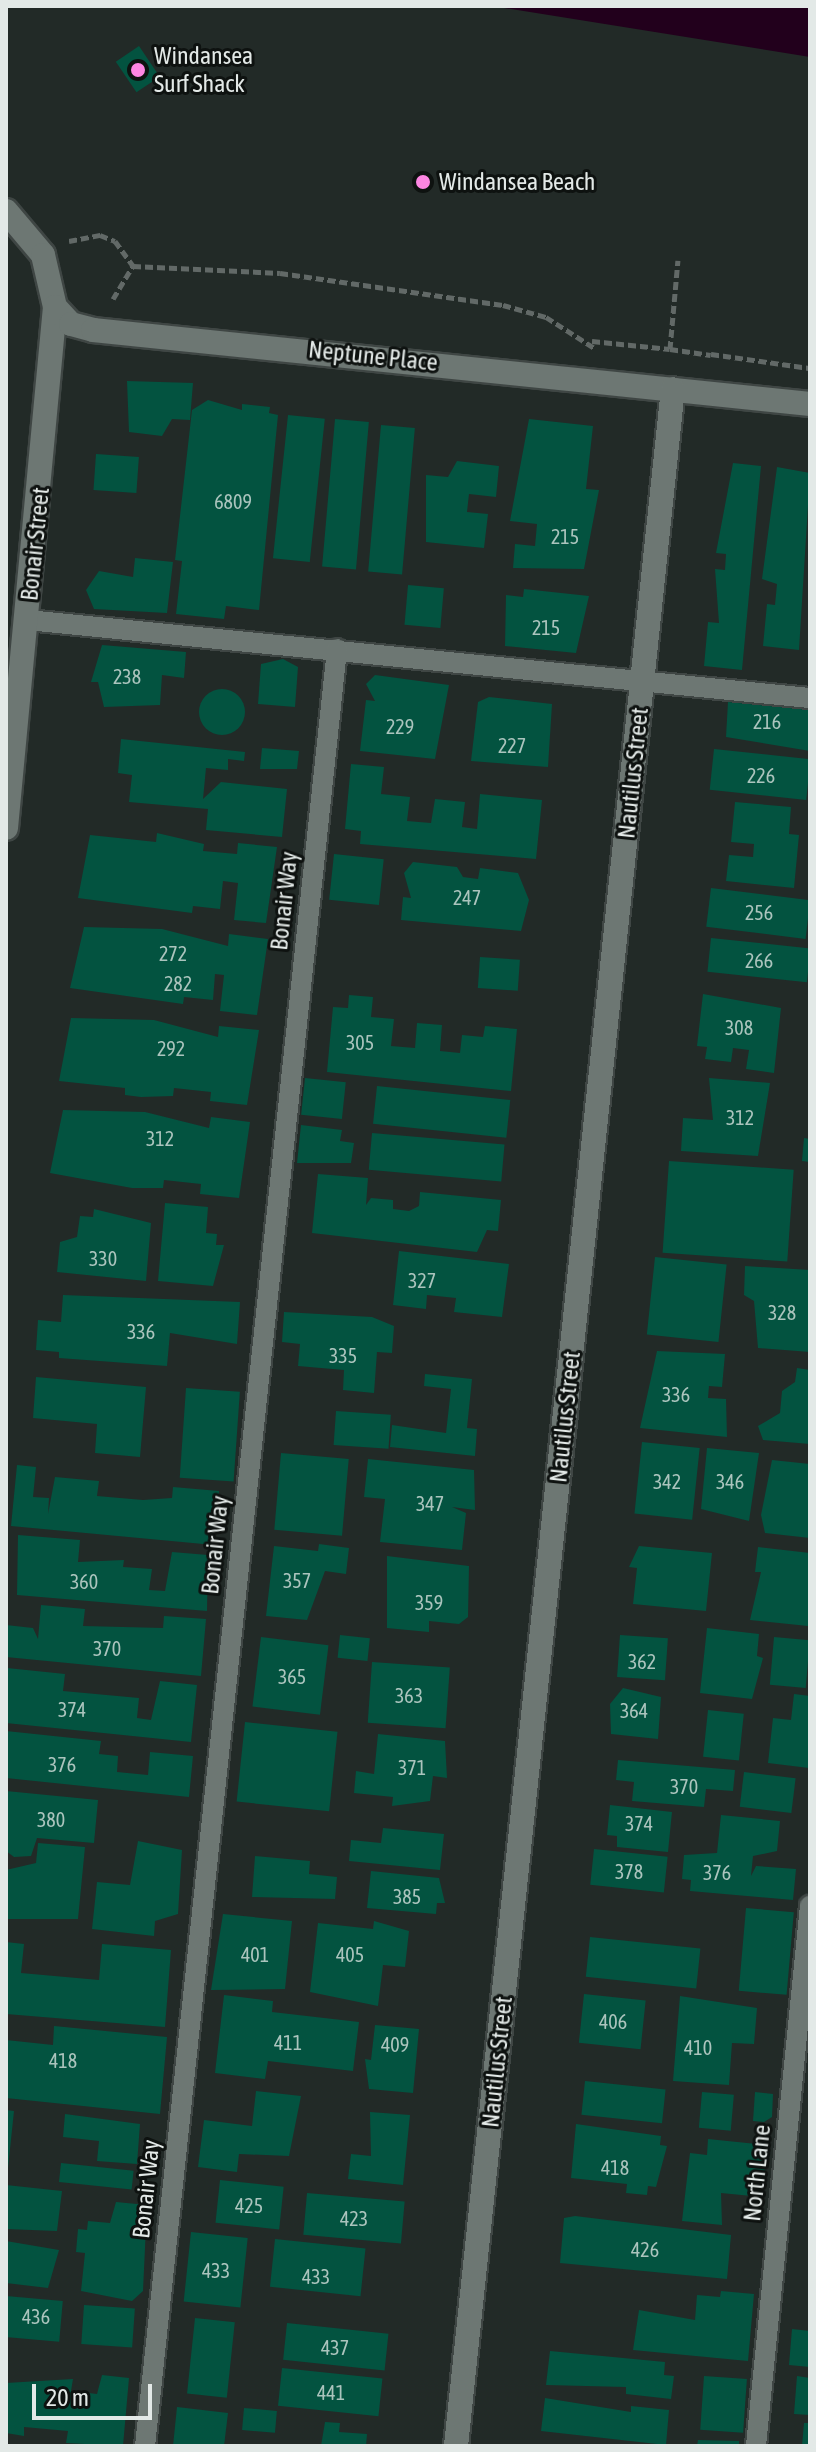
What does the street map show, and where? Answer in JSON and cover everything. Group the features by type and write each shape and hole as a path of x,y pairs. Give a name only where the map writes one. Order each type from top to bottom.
{"street":[{"path":"6,211 43,255 55,307"},
{"name":"Neptune Place","path":"55,307 71,324 108,329 605,379 810,404"},
{"name":"Bonair Street","path":"6,828 55,307"},
{"name":"Nautilus Street","path":"456,2446 673,389"}],"lane":[{"path":"27,620 810,698"},
{"name":"Bonair Way","path":"145,2446 337,649"},
{"name":"North Lane","path":"756,2446 810,1906"}],"path":[{"path":"43,255 100,235 115,241 133,266"},
{"path":"133,266 280,273 503,305 591,341 670,349 678,260"},
{"path":"108,329 114,289 133,266"},
{"path":"591,341 605,379"},
{"path":"711,354 810,368"}],"shaded area":[{"path":"492,6 810,6 810,57"}],"building":[{"name":"Windansea Surf Shack","path":"139,46 160,77 136,92 116,62"},
{"path":"127,381 193,383 190,420 172,419 162,436 129,432"},
{"path":"208,400 242,410 242,404 270,407 269,413 278,415 259,610 226,606 224,619 176,614 182,561 175,560 192,410"},
{"path":"288,415 325,419 310,562 273,558"},
{"path":"335,419 369,422 356,569 322,566"},
{"path":"529,419 593,426 586,489 599,490 584,569 513,568 515,544 535,546 537,524 510,521"},
{"path":"381,425 415,428 402,574 368,571"},
{"path":"96,454 139,457 136,493 93,490"},
{"path":"457,461 499,466 496,497 469,494 467,512 488,514 484,548 426,542 426,475 448,477"},
{"path":"733,463 761,466 742,670 704,666 708,622 719,623 715,569 725,570 726,554 716,553"},
{"path":"777,467 810,473 799,650 763,646 767,604 775,605 777,584 762,579"},
{"path":"135,558 173,562 167,613 94,609 86,590 99,571 133,577"},
{"path":"408,585 444,588 440,628 405,625"},
{"path":"524,589 589,596 576,653 505,646 506,595 523,597"},
{"path":"102,645 186,652 184,678 162,675 160,705 104,707 98,682 91,682"},
{"path":"283,659 298,667 295,707 258,704 261,664"},
{"path":"375,675 449,685 435,759 360,751 366,700 375,701 366,684"},
{"path":"222,689 238,696 245,712 238,728 222,735 206,728 199,712 206,696"},
{"path":"489,697 552,704 548,767 471,761 478,702"},
{"path":"728,702 810,710 810,751 726,737"},
{"path":"121,739 245,752 244,761 228,759 228,770 206,768 203,799 221,782 287,789 282,837 206,830 208,809 129,802 132,775 118,773"},
{"path":"262,748 299,751 297,769 260,769"},
{"path":"714,749 810,759 806,800 710,790"},
{"path":"351,764 384,767 381,794 410,797 407,821 431,823 435,799 465,802 462,827 477,829 480,794 542,800 536,859 360,844 361,831 345,829"},
{"path":"735,802 791,807 789,834 799,835 794,888 726,881 729,855 753,857 754,844 731,842"},
{"path":"157,833 204,844 203,851 237,854 238,843 277,847 266,923 234,920 238,883 223,881 220,909 193,906 192,913 78,898 90,835 156,842"},
{"path":"334,854 384,859 379,905 329,900"},
{"path":"413,862 457,867 463,877 478,879 480,868 518,873 529,900 521,931 401,920 403,897 411,898 404,873"},
{"path":"711,888 810,900 806,939 706,927"},
{"path":"84,927 162,929 228,946 229,934 268,939 257,1015 220,1011 224,975 215,974 213,1000 184,997 183,1004 70,988"},
{"path":"711,938 810,948 807,982 707,972"},
{"path":"480,957 520,960 518,991 478,988"},
{"path":"703,994 781,1008 774,1073 746,1069 749,1050 733,1048 731,1062 705,1059 707,1047 697,1046"},
{"path":"349,995 373,997 371,1017 394,1019 391,1046 415,1048 417,1023 442,1025 440,1051 460,1053 462,1035 483,1037 485,1026 517,1029 511,1091 327,1072 333,1007 348,1008"},
{"path":"71,1018 154,1020 218,1037 219,1026 259,1030 247,1105 210,1101 211,1092 174,1088 173,1096 141,1097 125,1095 125,1088 59,1081"},
{"path":"305,1078 346,1082 342,1119 301,1115"},
{"path":"709,1078 770,1083 758,1156 681,1151 683,1118 713,1120"},
{"path":"377,1086 510,1100 506,1138 373,1124"},
{"path":"63,1110 145,1112 209,1128 211,1117 250,1122 239,1198 200,1194 201,1184 164,1180 163,1188 132,1188 50,1173"},
{"path":"301,1125 342,1130 340,1141 354,1143 351,1163 297,1163"},
{"path":"372,1133 504,1145 501,1181 369,1170"},
{"path":"804,1138 810,1139 810,1162 802,1161"},
{"path":"669,1161 794,1170 787,1261 663,1253"},
{"path":"318,1174 368,1178 366,1205 371,1198 393,1200 393,1209 409,1211 419,1206 420,1192 501,1200 498,1231 487,1230 477,1252 312,1233"},
{"path":"165,1203 208,1207 206,1233 217,1234 216,1245 224,1245 213,1286 158,1281"},
{"path":"94,1209 151,1223 146,1281 57,1272 60,1242 77,1237 80,1216 93,1217"},
{"path":"399,1251 509,1264 502,1317 454,1312 456,1298 427,1295 426,1309 393,1305"},
{"path":"655,1257 727,1265 718,1342 647,1335"},
{"path":"745,1266 810,1270 810,1352 758,1348 754,1301 744,1295"},
{"path":"63,1295 240,1302 237,1344 170,1333 167,1366 59,1358 59,1352 36,1350 38,1320 61,1322"},
{"path":"284,1312 372,1317 394,1326 392,1353 377,1352 374,1393 343,1390 344,1370 298,1366 300,1344 282,1342"},
{"path":"657,1351 725,1354 722,1387 709,1386 708,1398 726,1399 727,1437 640,1428"},
{"path":"797,1368 810,1370 810,1444 763,1440 758,1426 780,1413 782,1391 795,1382"},
{"path":"425,1374 472,1379 467,1428 477,1429 475,1456 390,1447 392,1425 446,1433 451,1389 424,1386"},
{"path":"36,1377 146,1387 140,1457 95,1453 97,1424 33,1418"},
{"path":"186,1388 240,1392 234,1482 180,1478"},
{"path":"336,1411 391,1415 388,1449 334,1445"},
{"path":"642,1442 700,1448 692,1520 634,1514"},
{"path":"707,1448 759,1453 749,1521 701,1509"},
{"path":"281,1453 349,1459 342,1536 274,1530"},
{"path":"368,1459 474,1470 475,1510 452,1507 466,1513 462,1550 380,1542 385,1499 364,1497"},
{"path":"772,1460 810,1464 810,1538 765,1533 761,1515"},
{"path":"17,1465 36,1467 33,1497 49,1498 48,1514 55,1477 99,1481 97,1496 143,1500 172,1498 173,1487 219,1491 214,1545 11,1526"},
{"path":"18,1535 80,1540 78,1562 124,1560 123,1567 152,1569 149,1590 165,1591 172,1552 208,1555 207,1611 17,1595"},
{"path":"319,1544 349,1548 346,1574 325,1571 307,1620 266,1616 274,1546 318,1551"},
{"path":"639,1546 712,1553 706,1611 633,1604 637,1568 629,1567"},
{"path":"758,1547 810,1553 808,1626 750,1620 761,1572 755,1572"},
{"path":"387,1556 469,1566 468,1617 459,1624 429,1621 429,1632 387,1628"},
{"path":"41,1605 85,1609 83,1626 163,1628 164,1616 206,1619 201,1676 6,1657 6,1625 33,1628 38,1639"},
{"path":"707,1628 759,1634 757,1656 763,1658 752,1699 700,1693"},
{"path":"340,1635 370,1638 367,1661 338,1658"},
{"path":"620,1635 668,1638 665,1680 617,1677"},
{"path":"261,1637 328,1645 320,1715 252,1706"},
{"path":"774,1637 810,1640 806,1688 770,1685"},
{"path":"372,1662 450,1667 446,1728 368,1723"},
{"path":"7,1668 65,1674 63,1691 139,1698 137,1718 151,1720 160,1681 197,1685 191,1742 6,1723"},
{"path":"623,1688 661,1697 658,1739 611,1734 610,1704"},
{"path":"794,1694 810,1696 809,1768 768,1763 773,1718 791,1720"},
{"path":"708,1710 744,1714 739,1761 703,1757"},
{"path":"245,1722 337,1732 329,1811 237,1802"},
{"path":"6,1731 101,1741 99,1754 118,1756 117,1772 148,1775 150,1752 193,1756 189,1797 6,1778"},
{"path":"378,1734 445,1741 447,1778 433,1776 430,1801 392,1806 393,1797 354,1793 356,1771 374,1774"},
{"path":"618,1760 735,1770 733,1791 706,1789 704,1807 632,1801 634,1782 616,1780"},
{"path":"744,1772 796,1778 791,1813 740,1807"},
{"path":"6,1791 98,1800 94,1843 37,1838 31,1856 14,1857 6,1851"},
{"path":"610,1805 672,1812 668,1852 617,1847 617,1836 607,1835"},
{"path":"721,1815 780,1821 777,1851 753,1856 751,1876 756,1866 796,1869 793,1900 690,1891 691,1880 682,1879 684,1855 717,1853"},
{"path":"383,1828 444,1834 440,1870 349,1861 351,1840 381,1843"},
{"path":"138,1841 182,1850 178,1914 155,1921 154,1936 92,1929 97,1882 130,1885"},
{"path":"38,1843 85,1847 78,1919 6,1919 6,1870 36,1863"},
{"path":"594,1849 668,1857 664,1893 590,1885"},
{"path":"255,1856 310,1861 309,1874 337,1877 335,1899 252,1897"},
{"path":"371,1871 439,1878 445,1903 437,1903 436,1914 367,1908"},
{"path":"746,1908 794,1912 787,1995 739,1991"},
{"path":"223,1914 292,1921 285,1989 211,1990"},
{"path":"374,1921 409,1931 405,1967 383,1965 378,2006 310,1992 318,1923 373,1929"},
{"path":"590,1937 700,1949 696,1988 586,1977"},
{"path":"6,1942 24,1944 21,1973 99,1980 102,1944 171,1950 165,2027 6,2014"},
{"path":"584,1994 646,2000 641,2049 579,2043"},
{"path":"224,1995 273,2001 272,2012 359,2022 353,2071 268,2061 265,2079 215,2073"},
{"path":"680,1996 757,2008 754,2044 732,2043 729,2085 673,2081"},
{"path":"375,2025 419,2029 413,2093 369,2089 365,2059 371,2060"},
{"path":"54,2026 167,2037 160,2114 6,2098 6,2040 53,2045"},
{"path":"585,2081 666,2089 662,2123 581,2115"},
{"path":"256,2091 301,2096 289,2156 239,2154 237,2172 198,2167 204,2120 252,2126"},
{"path":"702,2092 734,2095 731,2131 699,2128"},
{"path":"755,2092 773,2094 772,2117 764,2122 753,2121"},
{"path":"6,2110 14,2111 8,2168 6,2167"},
{"path":"370,2112 410,2115 403,2185 348,2179 351,2154 371,2156"},
{"path":"65,2114 140,2124 137,2164 97,2161 99,2141 63,2137"},
{"path":"576,2124 661,2136 660,2145 667,2146 656,2187 648,2186 647,2195 626,2193 627,2184 571,2178"},
{"path":"708,2139 767,2145 762,2197 721,2193 722,2225 682,2221 690,2153 707,2155"},
{"path":"61,2163 134,2171 132,2190 59,2182"},
{"path":"220,2180 284,2187 279,2229 216,2223"},
{"path":"6,2185 62,2191 57,2231 6,2229"},
{"path":"307,2193 405,2202 401,2243 303,2235"},
{"path":"116,2202 147,2205 143,2291 132,2301 81,2291 85,2253 76,2252 78,2229 87,2230 88,2221 110,2223"},
{"path":"575,2216 731,2235 727,2279 560,2263 564,2218"},
{"path":"191,2232 248,2238 240,2308 184,2302"},
{"path":"275,2239 366,2249 360,2296 270,2287"},
{"path":"6,2241 59,2250 48,2288 6,2283"},
{"path":"721,2291 754,2294 748,2361 633,2350 639,2310 695,2320 697,2295 720,2297"},
{"path":"6,2296 63,2301 59,2342 6,2337"},
{"path":"84,2305 135,2309 132,2347 81,2344"},
{"path":"195,2318 235,2322 227,2398 187,2394"},
{"path":"287,2323 388,2334 385,2370 283,2360"},
{"path":"792,2329 810,2331 810,2367 789,2365"},
{"path":"550,2351 665,2362 664,2375 674,2376 671,2399 626,2394 626,2387 546,2385"},
{"path":"282,2368 382,2379 378,2416 278,2406"},
{"path":"102,2375 129,2378 123,2446 66,2443 68,2431 24,2427 24,2436 6,2433 6,2383 73,2379 71,2391 97,2394"},
{"path":"704,2376 747,2379 743,2433 700,2430"},
{"path":"797,2376 810,2378 810,2415 794,2414"},
{"path":"545,2398 631,2412 631,2406 669,2410 666,2445 541,2431"},
{"path":"177,2407 228,2413 224,2446 173,2446"},
{"path":"244,2408 277,2411 275,2433 242,2430"},
{"path":"325,2422 340,2423 339,2432 367,2434 366,2446 321,2446"},
{"path":"804,2423 810,2423 810,2446 802,2446"},
{"path":"698,2440 739,2441 739,2446 697,2446"}],"place":[{"name":"Windansea Surf Shack","path":"138,70"},
{"name":"Windansea Beach","path":"423,182"}]}
